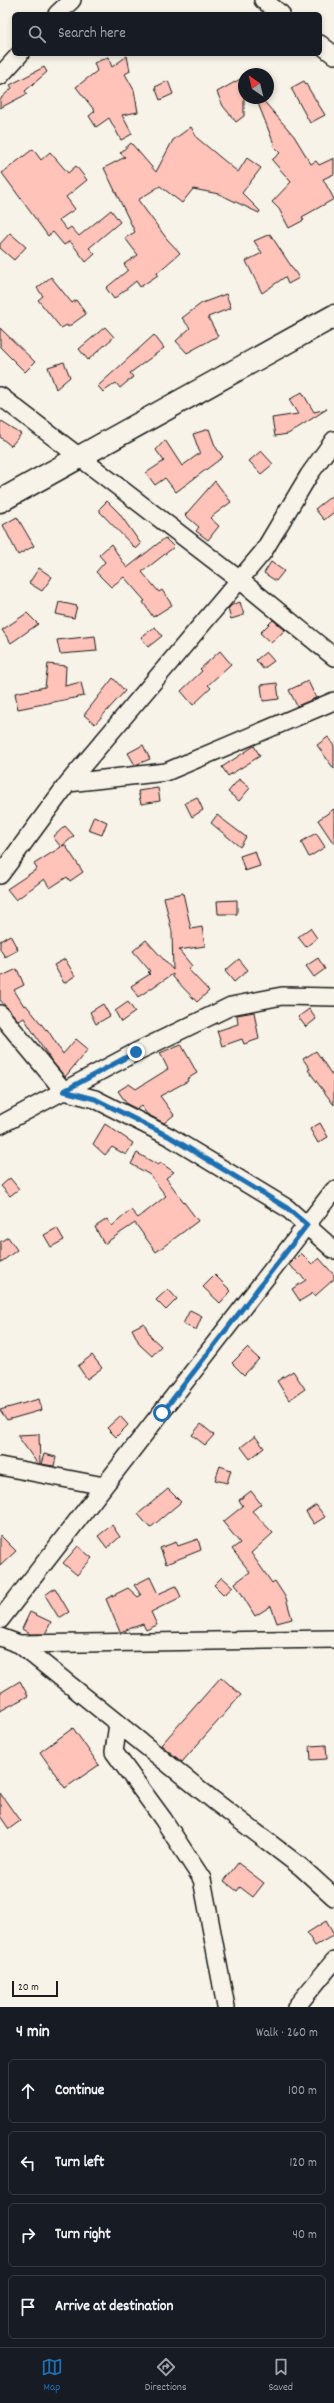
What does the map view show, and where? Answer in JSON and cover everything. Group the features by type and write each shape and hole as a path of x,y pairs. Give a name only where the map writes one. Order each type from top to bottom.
{"street":[{"path":"59,12 72,0"},
{"path":"263,0 278,12"},
{"path":"322,46 334,55"},
{"path":"0,76 18,56"},
{"path":"0,501 334,316"},
{"path":"0,396 241,581 334,657"},
{"path":"0,875 68,783 241,581 263,552 309,475 334,440"},
{"path":"68,783 166,772 334,701"},
{"path":"0,1125 136,1052 231,1006 282,996 334,997"},
{"path":"0,1014 64,1091 95,1099 170,1137 287,1208 334,1250"},
{"path":"0,1620 334,1190"},
{"path":"0,1466 104,1486"},
{"path":"0,1637 19,1644 118,1724 301,1867 334,1897"},
{"path":"19,1644 334,1639"},
{"path":"118,1724 114,1752 163,1819 202,1879 226,2007"},
{"path":"296,2007 334,1961"}],"building":[{"path":"127,56 130,71 125,74 134,90 138,112 122,115 132,134 121,140 109,118 96,127 89,116 95,111 76,87 97,71 94,63 108,57 112,67"},
{"path":"44,67 47,72 25,91 27,94 0,108 0,99 12,88 10,85"},
{"path":"238,80 238,104 244,104 244,116 236,122 223,106 217,92"},
{"path":"168,81 173,94 160,100 155,87"},
{"path":"304,81 325,115 310,123 291,88"},
{"path":"258,104 266,104 294,136 311,164 316,161 319,165 334,158 334,174 323,179 334,199 302,217 304,220 289,228 279,209 272,202 291,182 272,160 280,153 273,146 274,144"},
{"path":"191,127 197,138 238,172 247,158 261,168 242,193 260,211 259,213 219,194 193,189 182,203 160,186 138,200 167,239 180,253 157,273 158,275 140,287 136,281 114,299 106,288 128,270 124,264 138,255 125,238 135,232 104,168 125,157 120,153 131,143 156,172 173,140"},
{"path":"33,149 41,160 50,152 68,173 76,166 87,180 66,197 75,209 59,220 67,230 71,227 79,236 111,210 120,222 89,248 95,254 86,262 70,241 64,245 53,232 48,236 2,173"},
{"path":"10,233 26,247 14,260 0,248 0,244"},
{"path":"270,234 299,278 288,284 285,277 262,293 246,261 262,253 254,241"},
{"path":"51,277 72,303 76,300 86,314 68,327 67,325 61,328 38,300 43,296 37,288"},
{"path":"226,294 231,308 208,317 218,336 187,353 176,341 190,328 182,318 202,303"},
{"path":"105,327 114,337 88,360 79,349"},
{"path":"0,328 35,362 25,372 0,347"},
{"path":"154,335 164,348 130,373 133,377 120,388 116,383 103,392 98,386"},
{"path":"64,362 70,377 56,389 48,367"},
{"path":"302,392 314,412 327,409 288,434 275,436 272,418 298,414 289,400"},
{"path":"0,421 21,434 11,446 0,437"},
{"path":"209,429 215,446 223,457 176,492 165,478 155,485 146,473 164,461 156,450 165,440 182,466 200,453 193,434"},
{"path":"261,451 273,464 261,474 249,461"},
{"path":"215,481 231,502 210,518 219,526 208,540 196,531 199,527 185,515"},
{"path":"334,494 334,512 324,520 315,509"},
{"path":"107,501 119,513 141,544 136,549 100,512 100,508"},
{"path":"17,517 34,546 18,555 3,525"},
{"path":"165,538 174,547 142,572 159,592 162,590 172,605 153,617 143,602 145,601 124,577 111,587 96,572 105,562 99,555 111,544 127,568"},
{"path":"271,562 284,571 276,581 264,573"},
{"path":"39,568 52,577 42,591 29,583"},
{"path":"59,602 77,606 74,618 56,614"},
{"path":"240,602 244,615 231,619 228,609 232,605"},
{"path":"27,613 38,624 11,643 2,630"},
{"path":"273,620 285,630 271,643 260,633"},
{"path":"155,627 162,636 148,647 141,637"},
{"path":"95,636 97,651 60,654 57,640"},
{"path":"220,651 231,664 208,685 211,688 193,705 181,691 202,671 200,669"},
{"path":"266,652 274,661 263,669 256,660"},
{"path":"48,664 66,666 65,686 81,682 84,696 18,709 15,693 45,687"},
{"path":"113,678 125,691 95,724 84,715"},
{"path":"308,681 316,698 297,706 289,690"},
{"path":"277,683 279,699 263,701 261,685"},
{"path":"328,737 334,746 334,769 317,745"},
{"path":"143,745 150,759 135,765 128,753"},
{"path":"254,746 260,756 228,776 222,767"},
{"path":"239,779 250,788 239,801 228,792"},
{"path":"158,788 160,801 141,804 138,791"},
{"path":"197,797 203,810 192,817 185,803"},
{"path":"334,809 334,844 318,820"},
{"path":"217,815 246,837 240,847 211,823"},
{"path":"94,816 107,822 102,835 88,830"},
{"path":"65,826 74,836 62,846 65,845 83,872 70,881 67,877 50,888 44,879 16,900 7,889 37,869 34,864 61,847 53,837"},
{"path":"316,833 325,847 309,857 301,842"},
{"path":"255,851 260,866 245,871 240,856"},
{"path":"183,893 191,929 202,927 205,946 179,950 192,966 188,969 209,991 197,1002 173,977 173,974 138,997 131,986 150,974 148,972 150,971 133,951 146,940 173,970 172,932 164,897"},
{"path":"237,900 237,914 218,914 217,901"},
{"path":"310,928 317,938 306,947 298,937"},
{"path":"10,935 18,950 5,957 0,949 0,941"},
{"path":"318,958 325,969 314,977 306,966"},
{"path":"65,959 75,976 64,983 54,965"},
{"path":"239,959 248,970 234,982 225,971"},
{"path":"17,969 24,985 14,990 24,1006 26,1005 46,1030 47,1029 63,1054 76,1039 88,1049 65,1077 51,1060 24,1018 19,1021 0,1000 0,977"},
{"path":"128,1002 135,1012 121,1022 115,1011"},
{"path":"103,1004 110,1016 96,1024 90,1012"},
{"path":"309,1009 316,1019 306,1027 298,1017"},
{"path":"254,1012 259,1039 244,1044 242,1039 222,1046 217,1031 238,1024 237,1015"},
{"path":"181,1044 197,1073 187,1079 188,1081 160,1096 174,1115 164,1123 147,1114 141,1106 137,1109 127,1104 118,1091 129,1084 136,1089 168,1069 160,1053"},
{"path":"316,1051 334,1078 334,1105 308,1070 310,1069 303,1059"},
{"path":"320,1123 328,1137 318,1143 310,1129"},
{"path":"105,1124 133,1143 126,1155 112,1147 105,1155 93,1144"},
{"path":"137,1153 158,1165 161,1163 174,1172 166,1178 198,1221 156,1252 135,1223 104,1244 95,1227 107,1219 112,1226 131,1210 138,1218 166,1196 150,1175 131,1164"},
{"path":"10,1178 19,1189 10,1196 1,1186"},
{"path":"57,1228 64,1240 51,1247 44,1235"},
{"path":"8,1237 17,1250 0,1263 0,1242"},
{"path":"301,1253 312,1264 319,1258 334,1275 334,1279 315,1296 313,1293 300,1301 292,1289 306,1280 289,1265"},
{"path":"215,1275 231,1291 220,1303 203,1287"},
{"path":"168,1289 177,1299 166,1310 156,1300"},
{"path":"190,1310 202,1316 196,1330 183,1324"},
{"path":"144,1323 151,1337 161,1346 152,1356 140,1345 132,1329"},
{"path":"247,1348 259,1359 244,1375 232,1363"},
{"path":"92,1355 102,1368 87,1379 78,1366"},
{"path":"293,1371 305,1389 289,1400 277,1381"},
{"path":"39,1399 42,1410 7,1420 0,1410"},
{"path":"120,1416 128,1425 116,1437 107,1428"},
{"path":"201,1424 214,1435 205,1445 192,1435"},
{"path":"39,1434 40,1464 37,1463 17,1435"},
{"path":"255,1436 264,1448 250,1459 241,1447"},
{"path":"44,1454 56,1457 54,1466 41,1464"},
{"path":"220,1466 231,1470 227,1483 215,1480"},
{"path":"168,1489 181,1502 150,1528 138,1514"},
{"path":"251,1491 261,1504 252,1511 273,1533 251,1553 272,1583 275,1581 286,1598 292,1619 277,1623 271,1606 255,1616 235,1583 250,1572 232,1549 240,1543 223,1522 243,1506 239,1500"},
{"path":"316,1505 325,1517 314,1524 306,1512"},
{"path":"112,1525 120,1537 107,1548 98,1536"},
{"path":"0,1535 16,1551 0,1566"},
{"path":"198,1539 201,1550 166,1564 160,1548 176,1542 178,1546"},
{"path":"78,1546 92,1558 77,1575 63,1563"},
{"path":"150,1577 158,1594 176,1586 181,1597 151,1612 157,1625 146,1630 143,1624 120,1632 106,1599 128,1588 138,1597 141,1595 134,1585"},
{"path":"222,1577 233,1587 224,1595 214,1585"},
{"path":"55,1588 69,1612 59,1618 45,1595"},
{"path":"30,1612 51,1622 45,1634 30,1634 22,1629"},
{"path":"221,1677 241,1695 182,1762 161,1745"},
{"path":"20,1681 28,1696 0,1711 0,1693"},
{"path":"73,1728 99,1765 65,1788 40,1752"},
{"path":"326,1745 327,1759 311,1760 310,1746"},
{"path":"0,1793 20,1821 9,1829 0,1816"},
{"path":"238,1863 264,1883 253,1897 240,1887 237,1891 224,1881"},
{"path":"326,1921 334,1935 315,1946 307,1933"}],"route":[{"path":"136,1052 64,1091 95,1099 170,1137 287,1208 307,1225 162,1413"}]}
